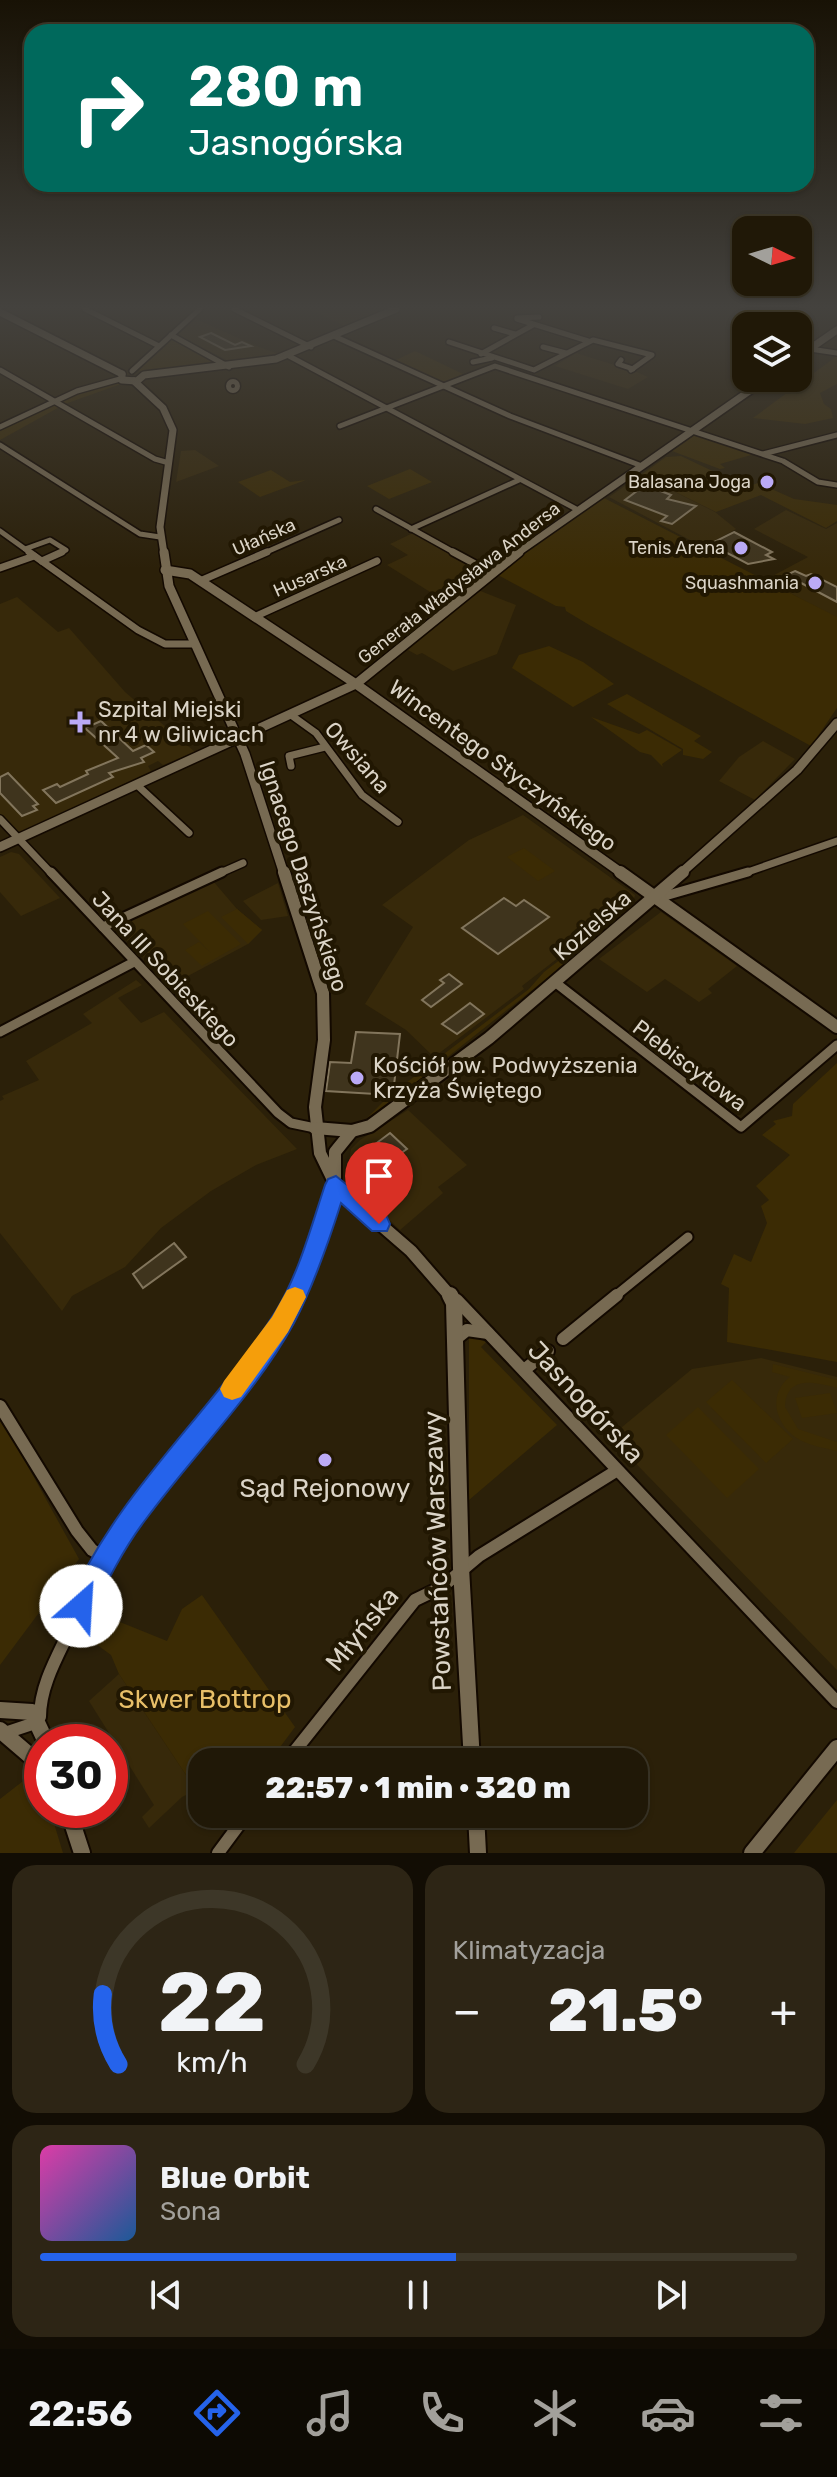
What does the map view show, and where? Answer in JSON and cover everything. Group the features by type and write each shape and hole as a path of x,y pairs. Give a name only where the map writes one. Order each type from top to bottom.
{"street":[{"path":"46,395 155,459 169,463"},
{"path":"0,426 67,395"},
{"name":"Ignacego Daszyńskiego","path":"148,395 171,420 173,438 160,537 165,570 239,740 323,993 325,1020 312,1108 315,1128"},
{"path":"360,395 578,510"},
{"path":"340,426 420,395"},
{"path":"466,395 510,416 642,466"},
{"path":"587,395 714,436 783,461 818,482 837,485"},
{"name":"Generała Władysława Andersa","path":"0,847 356,684 421,635 492,573 742,395"},
{"path":"762,454 837,435"},
{"path":"0,445 140,534 160,537"},
{"path":"411,529 519,480"},
{"path":"376,509 492,573"},
{"name":"Ułańska","path":"200,581 339,520"},
{"path":"0,531 154,639 170,645 195,644"},
{"path":"25,549 50,540 66,550 42,561"},
{"path":"0,568 34,556"},
{"name":"Husarska","path":"254,617 377,561"},
{"name":"Wincentego Styczyńskiego","path":"165,570 184,571 356,684 837,1027"},
{"name":"Owsiana","path":"291,715 316,733 362,795 398,822"},
{"name":"Kozielska","path":"315,1128 352,1131 379,1121 556,983 797,770 837,723"},
{"path":"291,766 289,756 325,747"},
{"path":"137,785 189,833"},
{"name":"Jana III Sobieskiego","path":"0,819 284,1118 315,1128"},
{"path":"653,898 673,897 706,887 837,841"},
{"path":"103,927 243,863"},
{"path":"0,1032 134,962"},
{"name":"Plebiscytowa","path":"556,983 741,1127 837,1045"},
{"name":"Jasnogórska","path":"315,1128 336,1185 394,1236 489,1333 837,1702"},
{"path":"42,1724 40,1702 52,1668 105,1557 145,1498 207,1425 285,1317 308,1267 336,1185 335,1152 352,1131"},
{"path":"563,1339 688,1237"},
{"name":"Powstańców Warszawy","path":"450,1294 457,1339 461,1568 471,1748"},
{"path":"457,1339 467,1330 489,1333"},
{"path":"524,1370 548,1351"},
{"path":"0,1406 77,1531 92,1550 105,1557"},
{"name":"Młyńska","path":"297,1748 402,1612 427,1592 442,1587 461,1568 616,1471"},
{"path":"0,1710 22,1709 40,1717"},
{"path":"2,1731 32,1724 40,1717"},
{"path":"2,1731 24,1750"},
{"path":"752,1853 837,1748"},
{"path":"74,1828 82,1853"},
{"path":"218,1853 237,1828"},
{"path":"477,1828 478,1853"}],"shaded area":[{"path":"195,450 219,466 176,482 181,451"},
{"path":"641,475 715,512 736,529 703,547 609,497"},
{"path":"786,510 826,529 837,523 837,618 765,580 808,557 754,529"},
{"path":"413,533 487,574 453,603 443,600 387,565 408,555 390,544"},
{"path":"478,590 516,605 497,654 453,671 422,653 417,655 408,650"},
{"name":"Szpital Miejski nr 4 w Gliwicach","path":"17,597 58,632 69,628 125,692 195,752 163,765 158,761 148,766 151,771 17,835 0,815 0,604"},
{"path":"763,741 795,759 755,800 719,781 739,757"},
{"path":"523,815 635,895 634,899 522,986 524,989 434,1057 406,1030 365,1004 413,927 382,905 469,840"},
{"path":"11,852 19,854 60,898 21,916 0,892 0,857"},
{"path":"213,881 237,909 262,930 248,944 171,985 117,930 121,923"},
{"path":"278,883 288,916 261,920 243,901"},
{"path":"661,912 737,966 708,989 712,993 699,1002 665,979 647,992 599,959"},
{"path":"136,980 142,985 118,998 141,1023 164,1012 297,1149 256,1165 211,1191 161,1228 125,1267 72,1296 62,1311 0,1233 0,1101 4,1099 2,1096 39,1080 26,1061 92,1023 83,1014"},
{"path":"408,1110 467,1165 438,1187 443,1193 400,1230 346,1177 351,1149"},
{"path":"761,1358 837,1377 837,1670 610,1437 692,1369"},
{"path":"119,1674 188,1778 188,1794 149,1828 142,1817 154,1805 128,1763 128,1724 103,1724 89,1701"}],"green space":[{"path":"89,395 65,404 0,440 0,430 73,396"},
{"path":"784,395 821,395 824,404 831,409 833,418 805,424 753,418"},
{"path":"696,434 748,451 751,455 720,464 725,468 720,469 672,451"},
{"path":"681,456 746,487 758,483 794,499 837,505 837,521 826,528 761,495 716,512 641,475 666,457"},
{"path":"410,469 432,482 389,499 367,486"},
{"path":"271,470 290,482 306,480 260,497 238,482"},
{"path":"604,498 837,617 837,708 811,746 591,626 566,611 565,607 556,606 496,574"},
{"path":"549,646 583,662 614,684 573,707 512,668 519,655"},
{"path":"627,694 701,736 694,741 712,752 703,759 683,755 683,749 607,704"},
{"path":"591,717 639,734 647,730 682,750 662,764 663,767 651,755 640,752"},
{"path":"524,848 555,871 538,881 507,857"},
{"path":"237,909 262,930 248,944 221,917"},
{"path":"208,911 241,944 202,966 185,950 199,942 211,953 183,924"},
{"path":"600,929 604,933 425,1075 423,1082 367,1118 389,1096 529,989 544,972"},
{"path":"837,1063 837,1362 727,1342 729,1288 721,1284 734,1254 751,1262 767,1223 761,1206 769,1200 756,1186 790,1155 762,1135 776,1124 773,1121 792,1116 793,1104"},
{"path":"469,1335 486,1342 481,1347 557,1425 469,1500"},
{"path":"773,1364 837,1380 837,1388 811,1383 796,1385 790,1390 785,1407 798,1429 837,1442 837,1451 804,1442 785,1427 776,1401 778,1392 790,1377 772,1372"},
{"path":"732,1380 793,1439 766,1463 706,1402"},
{"path":"830,1393 837,1413 802,1418 795,1398"},
{"path":"698,1407 759,1469 727,1498 666,1435"},
{"path":"0,1416 79,1559 0,1665"},
{"name":"Skwer Bottrop","path":"202,1595 295,1727 279,1748 188,1748 188,1778 119,1674 111,1655 92,1641 99,1624 106,1627 115,1620 167,1641 182,1609"},
{"path":"24,1780 24,1828 55,1828 63,1853 0,1853 0,1799"},
{"path":"837,1800 837,1853 794,1853"}],"building":[{"path":"645,485 671,495 667,499 696,506 672,524 661,521 667,516 625,500"},
{"name":"Tenis Arena","path":"734,532 772,552 766,555 774,559 748,564 710,544"},
{"name":"Squashmania","path":"795,571 806,576 811,574 837,587 837,602 786,575"},
{"path":"101,721 133,751 146,745 154,752 141,758 144,762 109,773 113,777 56,803 43,790 57,784 60,787 88,774 86,771 118,758 85,728"},
{"path":"8,773 38,804 33,806 37,810 22,816 0,793 0,777"},
{"path":"504,898 516,906 524,900 549,917 498,954 462,928"},
{"path":"449,974 462,984 431,1007 422,1000 444,983 440,980"},
{"path":"470,1003 484,1014 457,1034 442,1024"},
{"path":"356,1032 400,1034 394,1085 375,1087 375,1094 326,1091 330,1062 351,1063"},
{"path":"390,1133 407,1149 387,1163 370,1148"},
{"path":"174,1243 186,1257 143,1288 133,1274"}],"slow traffic":[{"path":"232,1389 280,1325 295,1297"}],"place":[{"name":"Balasana Joga","path":"767,482"},
{"name":"Tenis Arena","path":"741,548"},
{"name":"Squashmania","path":"815,583"},
{"name":"Szpital Miejski nr 4 w Gliwicach","path":"80,722"},
{"name":"Kościół pw. Podwyższenia Krzyża Świętego","path":"357,1078"},
{"name":"Sąd Rejonowy","path":"325,1460"}],"route":[{"path":"81,1606 105,1557 136,1510 207,1425 285,1317 312,1258 336,1185 379,1224"}]}
